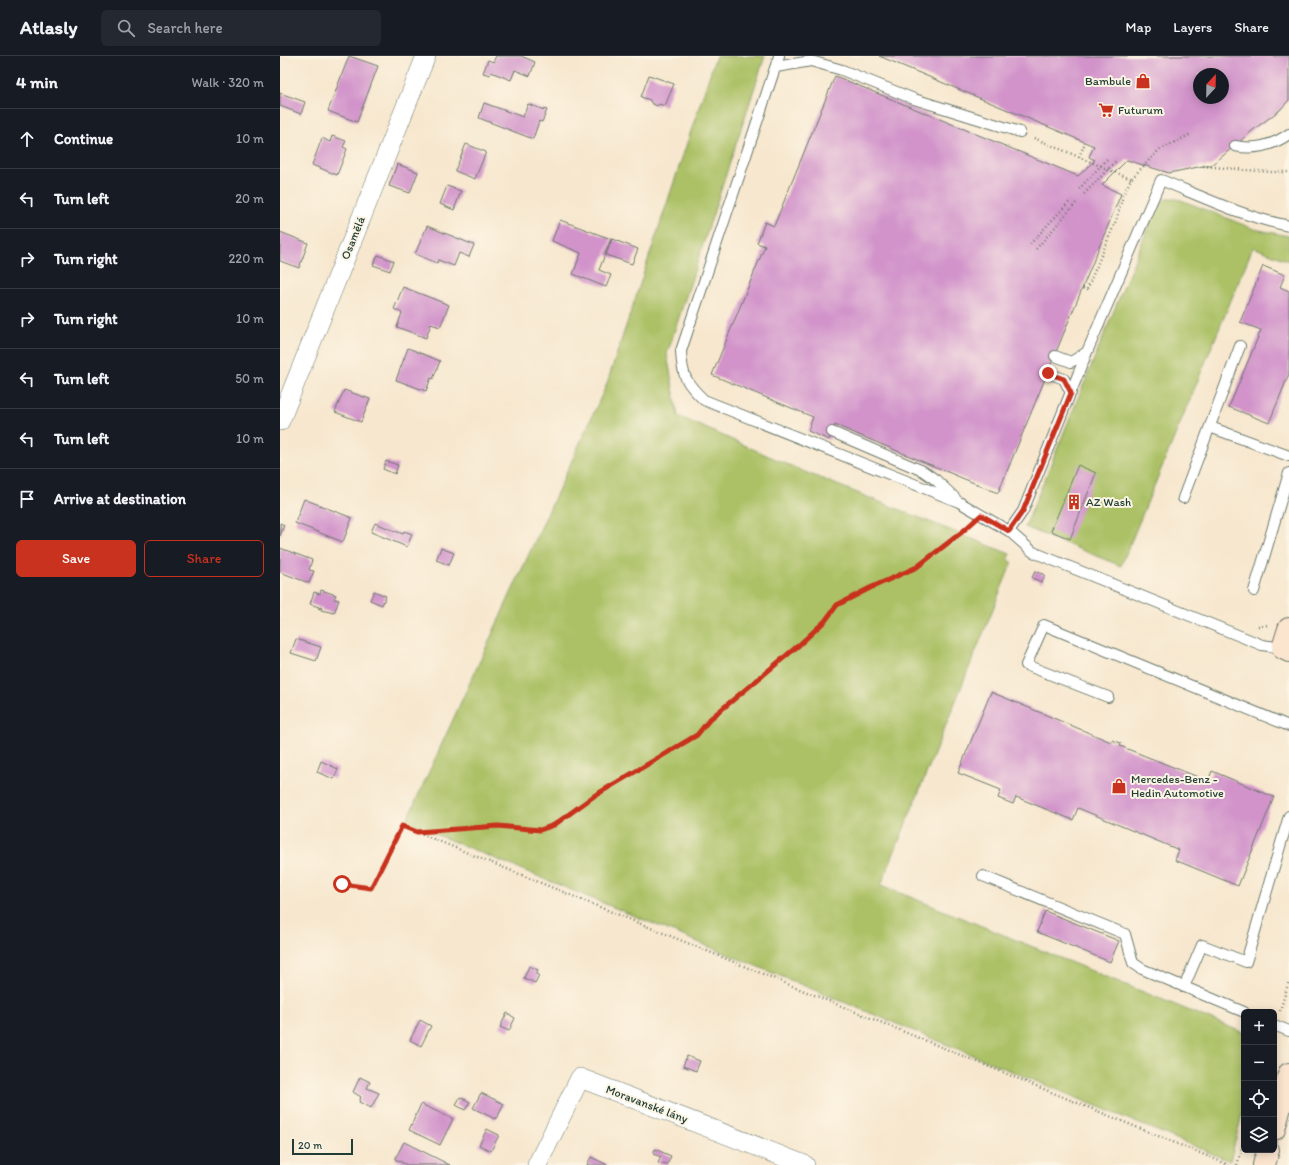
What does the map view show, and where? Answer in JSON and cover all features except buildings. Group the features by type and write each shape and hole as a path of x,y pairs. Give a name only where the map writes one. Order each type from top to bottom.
{"street":[{"name":"Osamělá","path":"280,421 426,56"},
{"path":"1277,1118 1289,1074"},
{"name":"Moravanské lány","path":"537,1165 580,1078 805,1165"},
{"path":"1264,1165 1267,1153"}],"lane":[{"path":"779,56 681,351 682,369 690,386 704,400 959,502 1009,531 1033,552 1262,645 1284,637"},
{"path":"776,66 811,61 842,70 914,99 1020,132"},
{"path":"1235,146 1253,148 1262,147 1286,136 1289,125"},
{"path":"1009,531 1023,511 1087,352 1161,180 1240,213 1267,222 1289,226"},
{"path":"1183,498 1240,346"},
{"path":"1055,356 1070,362 1087,352"},
{"path":"1048,373 1064,379 1071,393"},
{"path":"1210,427 1289,456"},
{"path":"832,432 923,471 936,480 959,502"},
{"path":"1254,591 1289,473"},
{"path":"1108,697 1026,665 1044,624 1289,726"},
{"path":"1184,987 1202,945 1246,962 1289,816"},
{"path":"983,876 1125,934 1133,963 1142,969 1241,1011"},
{"path":"1277,1026 1289,1031"}],"path":[{"path":"1020,132 1131,179"},
{"path":"1083,288 1087,289 1117,218 1131,179 1159,150 1191,134"},
{"path":"1079,157 1086,143"},
{"path":"1079,189 1109,157"},
{"path":"1084,194 1116,161"},
{"path":"1203,166 1270,172 1289,172"},
{"path":"1030,244 1071,200"},
{"path":"1036,249 1076,203"},
{"path":"417,832 498,826 540,830 554,825 594,796 697,735 710,719 799,645 825,621 837,605 917,567 962,532 981,515"},
{"path":"1253,626 1270,624 1284,637"},
{"path":"342,884 371,888 402,826 1229,1165"},
{"path":"1277,1019 1289,981"},
{"path":"1237,1165 1241,1151"}],"green space":[{"path":"716,56 765,56 667,354 678,416 805,472 1010,554 1008,560 1012,562 881,885 1241,1032 1241,1119 1230,1161 406,822 606,386"},
{"path":"1171,198 1181,200 1254,229 1289,236 1289,261 1253,247 1121,566 1025,527 1157,206 1164,200"}],"place":[{"name":"Bambule","path":"1143,81"},
{"name":"Futurum","path":"1106,110"},
{"name":"AZ Wash","path":"1074,502"},
{"name":"Mercedes-Benz - Hedin Automotive","path":"1119,786"}],"route":[{"path":"342,884 371,888 402,826 417,832 498,826 540,830 554,825 594,796 697,735 710,719 799,645 825,621 837,605 917,567 962,532 981,515 1009,531 1023,511 1071,393 1064,379 1048,373"}]}
